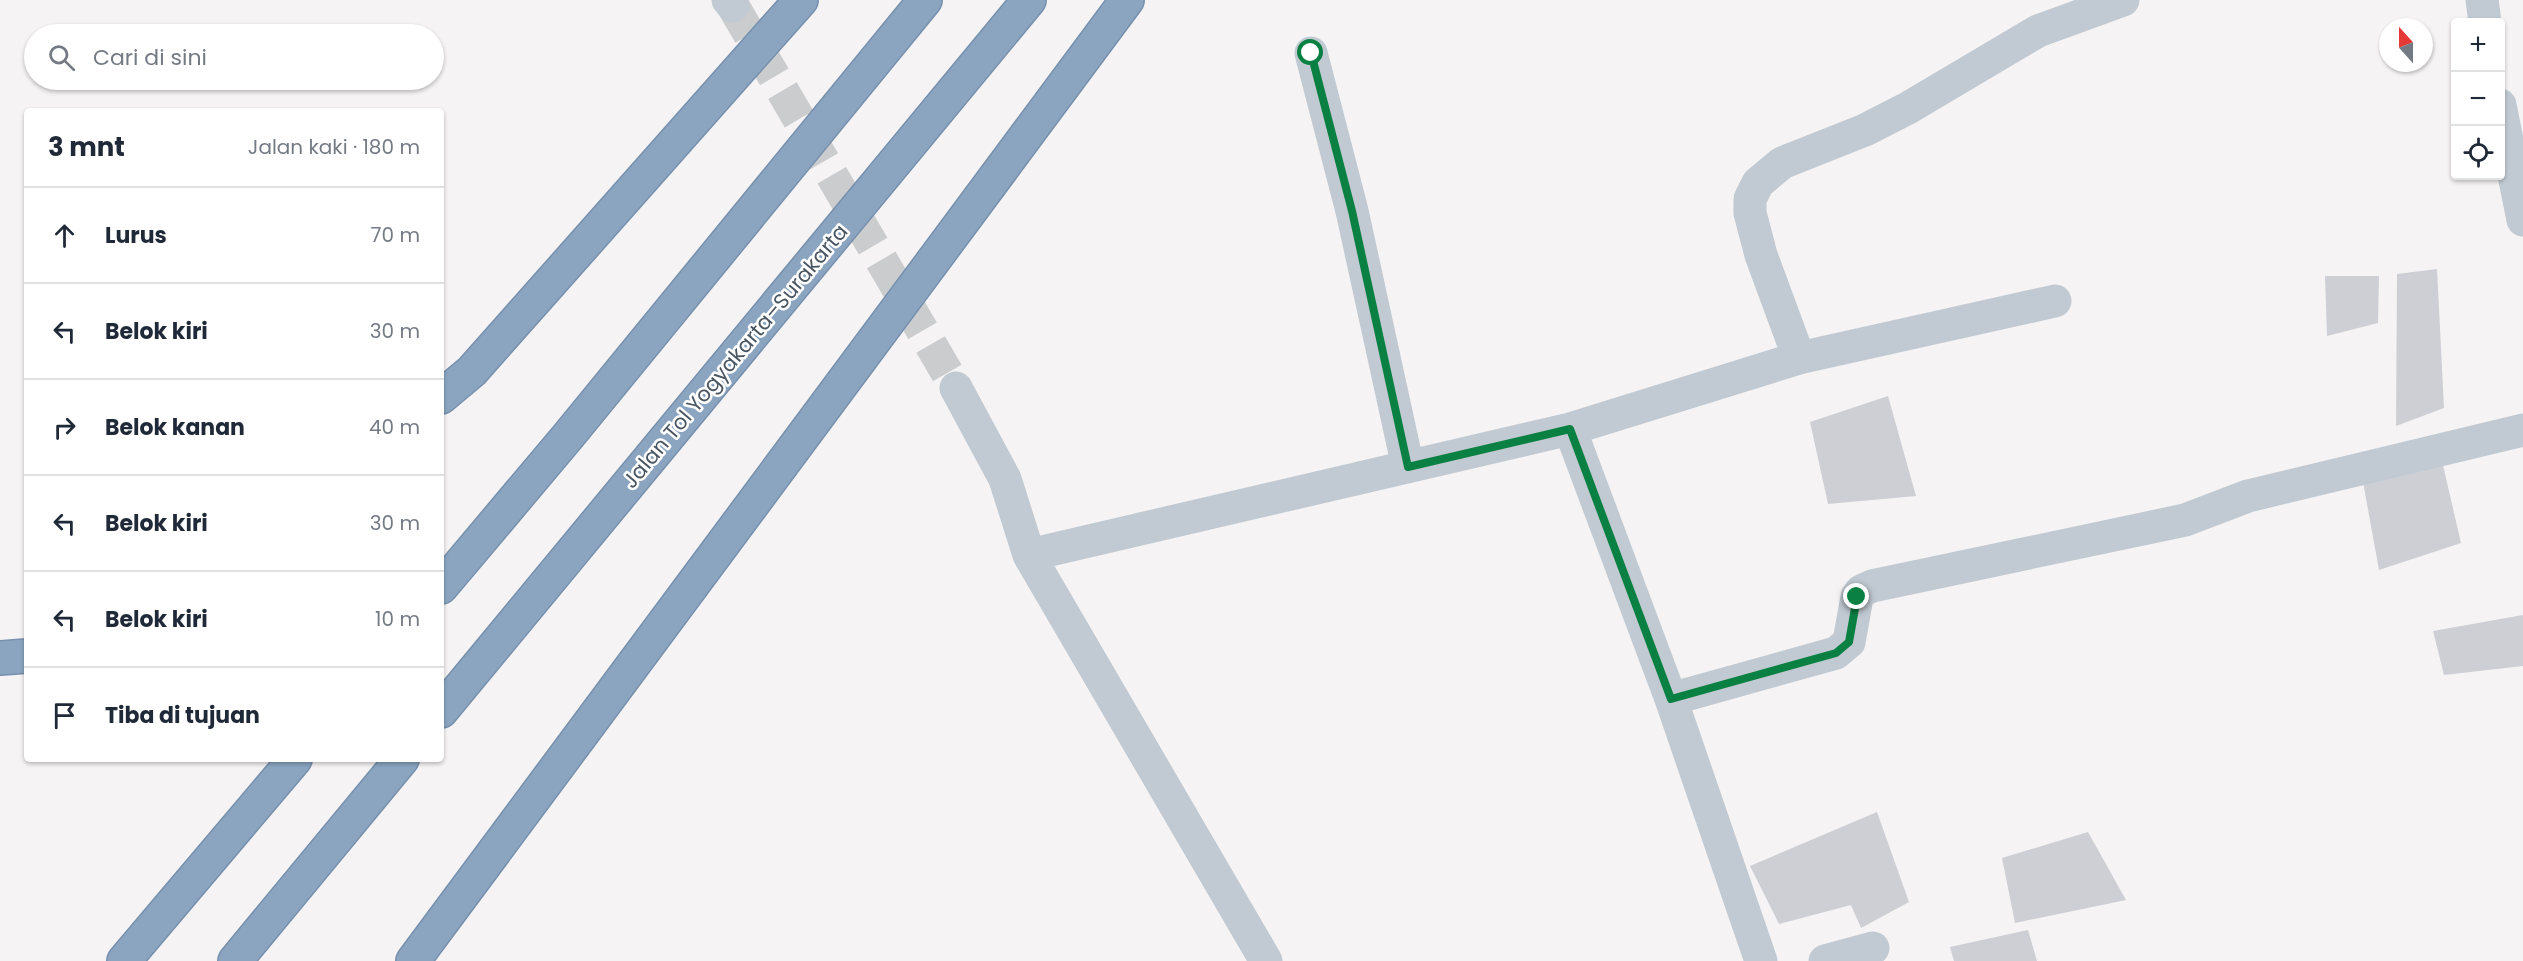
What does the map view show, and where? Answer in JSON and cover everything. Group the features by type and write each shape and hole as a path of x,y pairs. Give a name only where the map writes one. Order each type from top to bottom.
{"highway":[{"path":"444,394 472,371 801,0"},
{"path":"444,583 569,435 925,0"},
{"name":"Jalan Tol Yogyakarta–Surakarta","path":"444,707 1029,0"},
{"path":"413,961 1127,0"},
{"path":"0,658 24,656"},
{"path":"124,961 292,762"},
{"path":"235,961 400,762"}],"street":[{"path":"1799,358 1761,255 1750,213 1750,199 1758,183 1782,163 1865,130 1908,108 2038,31 2123,0"},
{"path":"2482,0 2484,18"},
{"path":"1311,53 1352,211 1408,467"},
{"path":"2504,126 2523,220"},
{"path":"1029,555 1570,429 1799,358 2055,301"},
{"path":"956,388 1005,479 1029,555 1266,961"},
{"path":"1570,429 1671,699 1761,961"},
{"path":"1671,699 1836,653 1849,642 1857,597 1861,591 1872,586 2185,520 2248,496 2523,430"},
{"path":"1825,961 1873,948"}],"building":[{"path":"2437,269 2444,408 2396,426 2397,274"},
{"path":"2325,276 2379,276 2378,323 2327,336"},
{"path":"1888,396 1916,496 1828,504 1810,422"},
{"path":"2442,461 2461,543 2379,570 2363,482"},
{"path":"2523,615 2523,666 2444,675 2433,631"},
{"path":"1877,812 1909,902 1861,928 1851,905 1779,924 1750,866"},
{"path":"2088,832 2126,900 2015,923 2002,858"},
{"path":"2028,930 2037,961 1954,961 1950,947"}],"tunnel":[{"path":"733,6 956,388"}],"route":[{"path":"1311,53 1368,279 1408,467 1570,429 1671,699 1836,653 1849,642 1857,597"}]}
